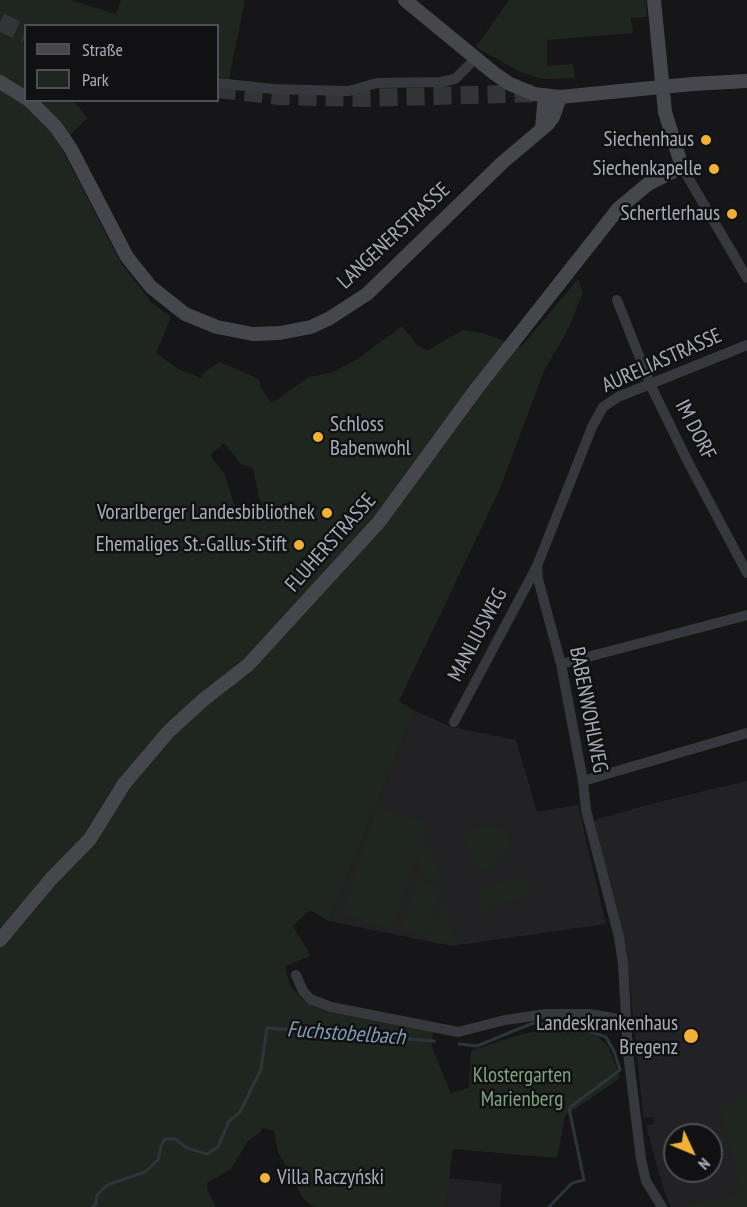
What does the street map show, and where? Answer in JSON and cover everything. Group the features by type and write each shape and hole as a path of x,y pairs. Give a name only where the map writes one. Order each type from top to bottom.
{"street":[{"path":"654,0 665,112 682,167 747,278"},
{"path":"413,2 475,59 510,84 528,92 560,97 747,81"},
{"path":"219,83 273,89 349,91 377,83 441,82 455,79 475,59"},
{"name":"LANGENERSTRASSE","path":"0,82 24,97"},
{"path":"542,128 545,95"},
{"name":"LANGENERSTRASSE","path":"30,102 56,127 71,149 127,257 151,287 185,314 223,329 253,334 280,333 310,327 330,318 367,294 553,117 560,97"},
{"name":"FLUHERSTRASSE","path":"0,940 51,879 90,839 124,784 169,731 203,700 248,665 379,522 477,388 618,209 648,184 682,167"},
{"name":"IM DORF","path":"617,300 651,386 747,573"},
{"name":"AURELIASTRASSE","path":"537,567 597,416 603,407 618,398 747,345"},
{"name":"BABENWOHLWEG","path":"537,567 538,579 561,664 583,781 586,810 619,936 623,964 625,1020 641,1159 646,1181 662,1207"},
{"name":"MANLIUSWEG","path":"454,723 537,567"},
{"path":"561,664 747,615"},
{"path":"583,781 747,733"},
{"path":"296,975 303,991 310,999 331,1007 458,1032 506,1020 546,1014 589,1014 625,1020"}],"shaded area":[{"path":"415,711 452,727 516,740 537,812 578,805 606,924 451,946 329,921"},
{"name":"Landeskrankenhaus Bregenz","path":"747,781 747,1207 671,1207 664,1191 647,1130 647,1125 654,1124 653,1117 643,1118 627,959 594,820"},
{"path":"448,1178 502,1184 500,1207 445,1207"}],"green space":[{"name":"Klostergarten Marienberg","path":"0,0 70,0 116,14 121,0 245,0 229,79 219,77 219,24 24,24 24,102 75,102 87,118 60,145 121,263 152,303 171,317 156,353 178,369 201,378 204,372 220,362 259,379 260,387 272,403 309,377 334,372 360,357 402,326 417,345 427,351 463,330 482,333 521,347 578,279 583,293 566,333 544,371 499,491 399,701 415,711 329,921 310,910 293,926 311,956 285,966 290,986 304,1001 334,1013 433,1029 432,1048 451,1093 469,1088 471,1051 519,1035 553,1028 582,1028 597,1036 609,1047 620,1078 565,1116 557,1158 453,1149 445,1207 315,1207 303,1198 278,1152 274,1131 262,1128 261,1132 248,1141 231,1169 207,1183 208,1192 216,1207 0,1207","holes":["224,443 241,464 253,468 259,499 263,504 236,511 225,475 210,455"]},
{"path":"509,0 646,0 647,17 631,18 633,33 547,40 547,66 573,64 575,78 542,79 518,71 476,47"},
{"path":"377,807 427,823 392,930 342,914"},
{"path":"486,826 506,830 512,853 494,858 496,866 476,872 463,831"},
{"path":"427,842 441,879 437,884 423,879 421,875 418,859 421,845"},
{"path":"526,875 532,896 490,908 492,916 485,918 479,899 481,898 479,889"},
{"path":"417,880 442,888 426,937 401,929"},
{"path":"445,904 455,939 453,944 428,939 440,905"},
{"path":"747,1095 747,1207 681,1207 742,1193 719,1105 736,1103 735,1097"}],"waterway":[{"name":"Fuchstobelbach","path":"459,1044 477,1046 533,1023 582,1029 606,1037 614,1051 620,1070 569,1108 584,1180 572,1183 549,1207"},
{"name":"Fuchstobelbach","path":"92,1207 96,1204 97,1195 107,1185 145,1172 158,1160 165,1139 175,1139 187,1148 207,1154 218,1147 229,1121 240,1112 261,1069 267,1028 434,1041"}],"tunnel":[{"path":"0,22 24,33"},
{"path":"219,89 279,96 364,98 538,93"}],"place":[{"name":"Siechenhaus","path":"706,140"},
{"name":"Siechenkapelle","path":"714,169"},
{"name":"Schertlerhaus","path":"732,214"},
{"name":"Schloss Babenwohl","path":"318,437"},
{"name":"Vorarlberger Landesbibliothek","path":"327,513"},
{"name":"Ehemaliges St.-Gallus-Stift","path":"299,545"},
{"name":"Landeskrankenhaus Bregenz","path":"691,1036"},
{"name":"Villa Raczyński","path":"265,1178"}]}
